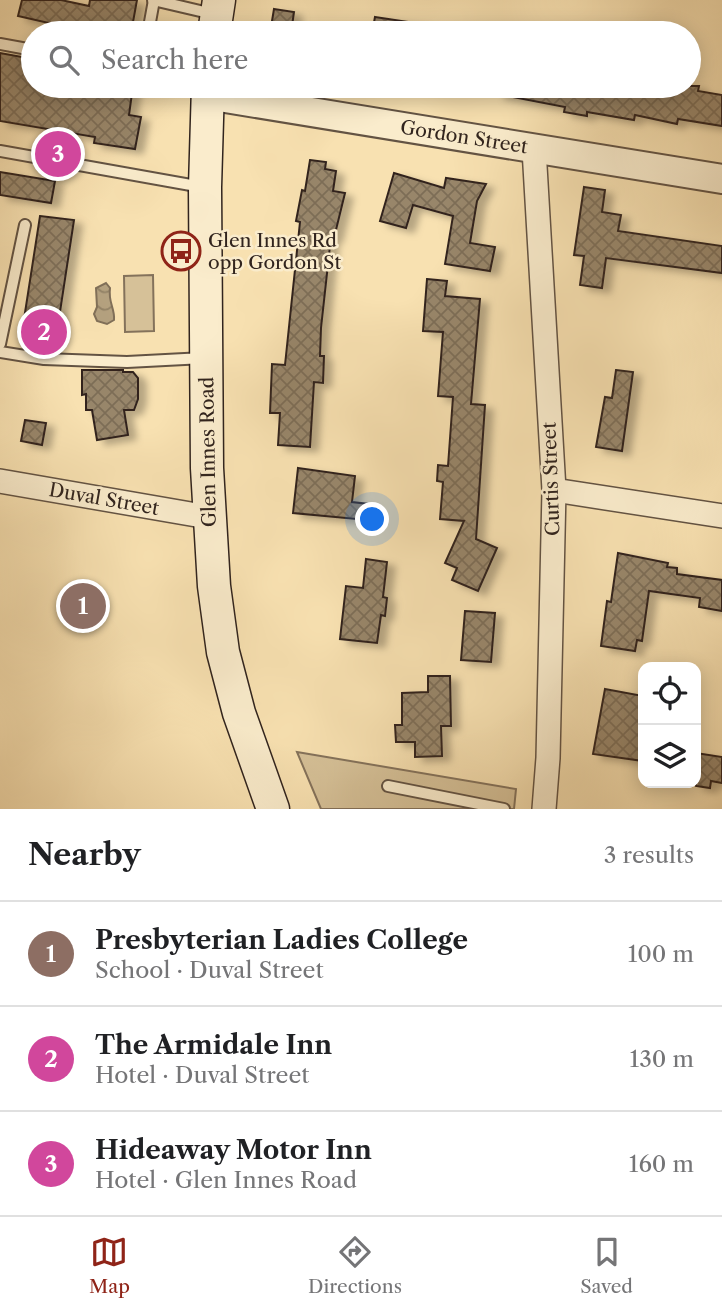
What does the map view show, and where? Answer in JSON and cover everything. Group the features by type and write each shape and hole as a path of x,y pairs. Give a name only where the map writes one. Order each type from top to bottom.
{"main road":[{"name":"Glen Innes Road","path":"207,98 208,517 214,586 223,652 239,713 273,809"}],"street":[{"name":"Gordon Street","path":"251,98 534,149 722,179"},
{"name":"Curtis Street","path":"534,149 554,490 548,758 544,809"},
{"name":"Duval Street","path":"0,481 208,517"},
{"path":"554,490 722,516"}],"lane":[{"path":"150,21 153,0 216,16"},
{"path":"0,44 21,48"},
{"path":"0,151 205,187"},
{"path":"0,344 25,225"},
{"path":"0,352 44,359 127,362 206,358"},
{"path":"388,786 504,809"}],"shaded area":[{"path":"153,275 154,331 125,332 124,276"},
{"path":"297,752 516,789 514,809 321,809"}],"water":[{"path":"106,283 110,288 114,316 114,320 107,324 97,321 94,314 97,307 96,288"}],"building":[{"path":"22,0 61,0 89,6 90,0 137,0 133,21 40,21 18,16"},
{"path":"274,9 294,12 293,21 272,21"},
{"path":"375,17 402,21 374,21"},
{"path":"0,53 21,57 21,98 131,98 129,115 141,117 135,149 94,143 95,137 0,121"},
{"path":"701,92 722,95 722,126 678,119 677,124 635,115 634,120 587,112 587,116 564,112 565,107 518,98 701,98"},
{"path":"310,160 326,162 325,169 336,171 333,191 345,193 334,238 331,237 321,328 323,383 314,382 310,447 278,445 280,413 270,413 272,364 285,365 300,222 296,221"},
{"path":"0,172 55,181 51,203 0,195"},
{"path":"394,173 444,188 446,178 486,184 477,201 470,243 495,247 490,271 445,264 453,216 413,205 406,228 380,221"},
{"path":"584,187 605,190 602,212 621,215 618,231 722,246 722,273 606,258 602,288 580,285 584,256 574,255"},
{"path":"40,216 74,220 56,338 52,337 51,347 32,344 34,334 22,332"},
{"path":"427,279 447,281 445,296 480,299 471,404 485,405 476,539 497,548 478,591 452,580 457,568 445,563 464,521 440,519 443,482 437,481 438,465 448,466 453,397 438,396 443,332 423,331"},
{"path":"82,370 123,370 133,372 138,378 138,399 134,410 124,410 128,435 97,440 92,410 86,410 86,394 82,395"},
{"path":"616,370 633,372 622,451 596,447 605,397 612,398"},
{"path":"25,420 46,423 42,445 21,441"},
{"path":"298,468 355,476 352,502 369,504 367,520 293,513"},
{"path":"618,553 668,563 667,567 677,568 677,574 722,580 722,611 699,607 700,598 649,591 642,641 637,640 635,651 601,646 607,601 611,602"},
{"path":"366,559 387,562 383,597 387,598 385,616 381,615 377,643 340,639 346,586 363,588"},
{"path":"465,611 495,613 491,662 461,660"},
{"path":"428,676 450,676 451,726 441,726 442,756 415,757 415,742 396,742 395,725 402,725 402,693 428,692"},
{"path":"605,689 638,695 638,760 593,754"},
{"path":"701,754 722,757 722,783 711,781 710,788 701,787"}],"place":[{"name":"Hideaway Motor Inn","path":"58,154"},
{"name":"Glen Innes Rd opp Gordon St","path":"181,251"},
{"name":"The Armidale Inn","path":"44,332"},
{"name":"Presbyterian Ladies College","path":"83,606"}]}
